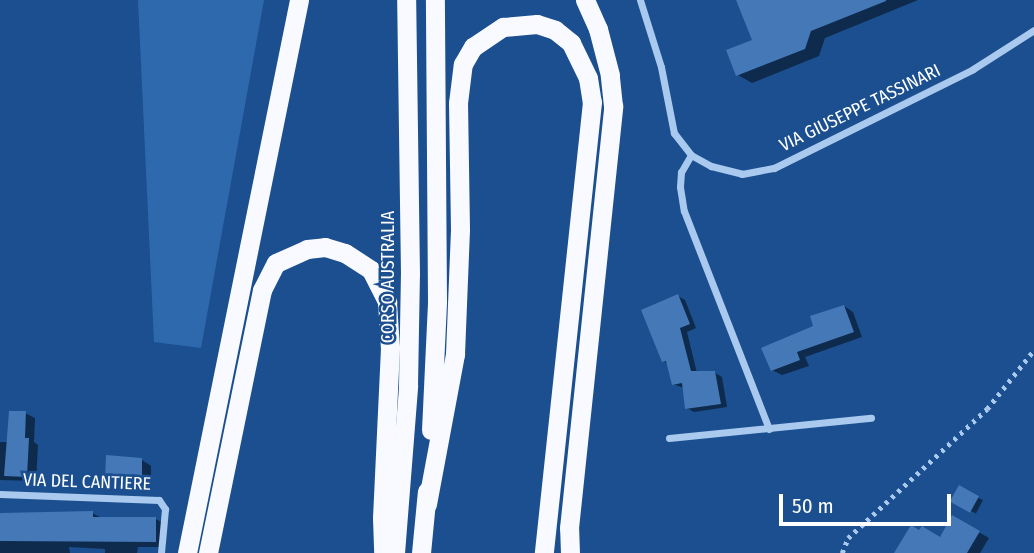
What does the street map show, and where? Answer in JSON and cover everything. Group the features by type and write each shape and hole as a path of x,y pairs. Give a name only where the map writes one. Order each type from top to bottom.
{"highway":[{"path":"187,553 299,0"},
{"name":"CORSO AUSTRALIA","path":"395,553 408,372 406,0"},
{"path":"427,504 437,301 435,0"},
{"path":"570,553 569,528 612,106 607,64 598,29 585,0"},
{"path":"421,553 427,504 455,354 460,229 458,103 463,64 473,47 503,27 537,24 555,30 571,43 588,78 592,102 544,553"},
{"path":"208,553 262,290 276,264 307,249 325,247 345,253 371,270 387,302 390,348 382,518 383,553"}],"street":[{"path":"640,0 661,67 674,132 691,155 681,173 684,211 769,429"},
{"name":"VIA GIUSEPPE TASSINARI","path":"691,155 711,166 742,174 774,167 973,69 1034,30"},
{"path":"668,438 871,418"},
{"name":"VIA DEL CANTIERE","path":"0,494 159,500 165,509 161,553"}],"path":[{"path":"842,553 848,538 987,409 1034,350"}],"shaded area":[{"path":"138,0 264,0 201,348 154,342"}],"building":[{"path":"736,0 886,1 811,31 805,49 736,76 726,50 752,40"},
{"path":"678,294 690,324 680,328 691,371 715,371 721,404 685,409 682,383 672,385 666,361 662,362 641,310"},
{"path":"844,305 854,332 797,352 800,360 771,371 761,348 813,326 810,316"},
{"path":"9,411 26,411 25,438 29,438 27,477 4,476"},
{"path":"106,455 142,458 142,480 105,480"},
{"path":"959,485 979,496 970,513 950,502"},
{"path":"93,511 93,517 156,517 156,542 0,541 0,513"},
{"path":"952,515 980,531 967,553 894,553 911,525 919,530 922,526 940,537"}]}
